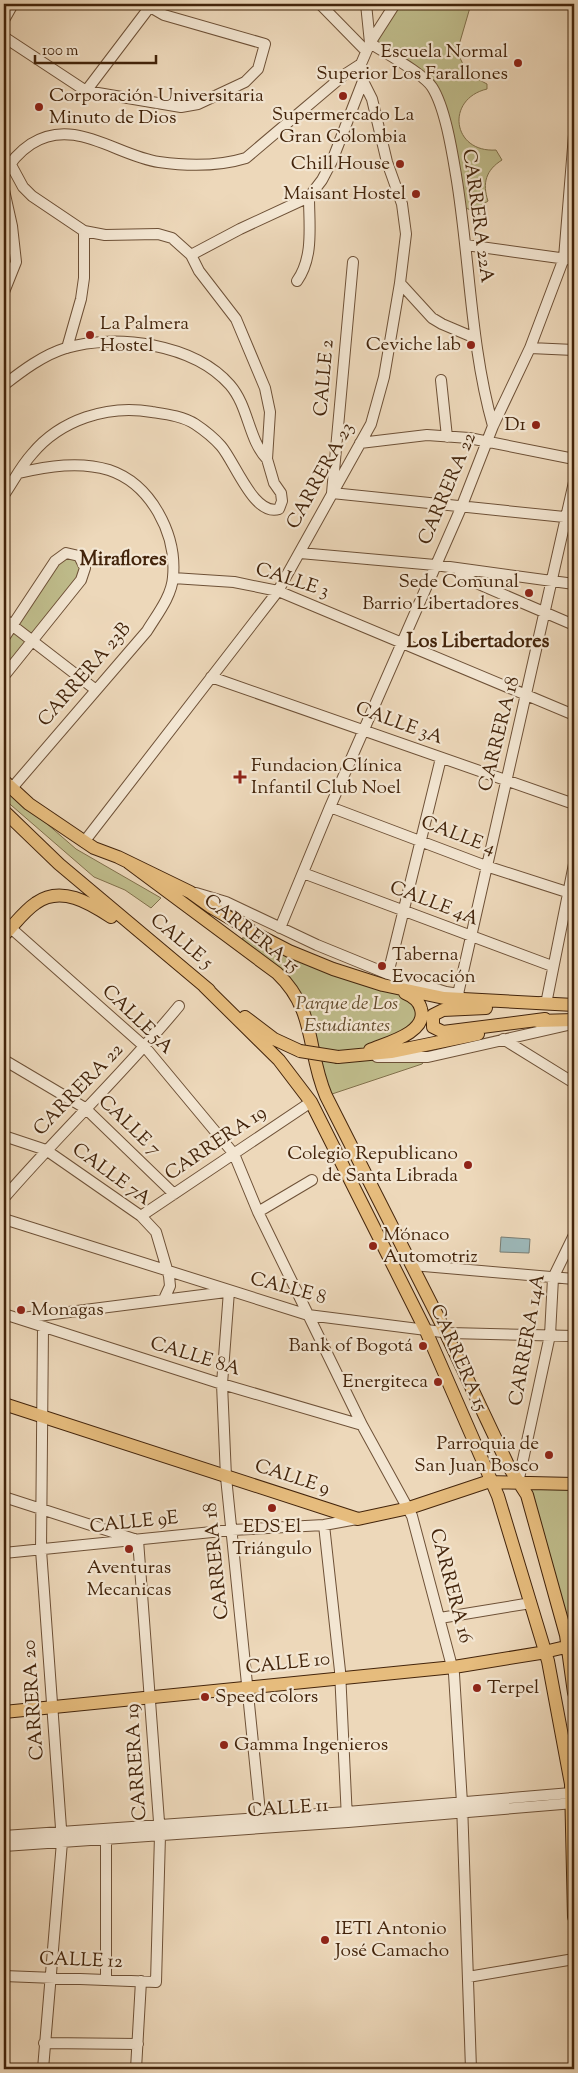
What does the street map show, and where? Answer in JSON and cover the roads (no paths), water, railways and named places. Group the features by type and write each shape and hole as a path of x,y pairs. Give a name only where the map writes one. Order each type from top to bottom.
{"main road":[{"path":"8,784 29,804 94,848 129,862 190,892 211,907 289,951 333,969 444,998 574,1005"},
{"name":"CALLE 5","path":"4,811 60,864 161,951 257,1027 289,1047 300,1051 338,1057 356,1056 416,1048 546,1019 574,1022"},
{"name":"CARRERA 15","path":"129,862 160,888 253,954 288,984 296,995 307,1018 317,1070 326,1096 446,1333 518,1483 527,1496 571,1645 574,1693"},
{"path":"6,928 43,899 57,896 73,897 90,903 161,951"},
{"path":"356,1056 408,1034 421,1018 421,1008 415,999 381,980"},
{"name":"CARRERA 15","path":"204,986 279,1060 311,1102 426,1331 492,1482 545,1652 571,1784 574,1917"},
{"path":"546,1004 443,1010 433,1015 432,1021 437,1031 443,1032 546,1019"},
{"name":"CALLE 9","path":"4,1404 358,1519 409,1508 492,1482 574,1484"},
{"name":"CALLE 10","path":"4,1712 454,1667 545,1652 571,1645"}],"street":[{"path":"4,20 14,4"},
{"name":"CARRERA 22A","path":"320,4 368,47 412,70 431,86 444,121 452,156 466,246 475,338 486,401 493,426"},
{"path":"366,4 368,47"},
{"path":"4,175 10,163 24,149 38,140 53,135 72,134 103,142 158,162 193,164 232,162 246,158 344,75 361,64 368,47 395,4"},
{"path":"4,37 86,90 147,102 181,106 198,104 245,82 258,70 265,44 164,15 149,5 86,90"},
{"name":"CARRERA 23","path":"84,842 278,591 371,424 378,405 400,284 406,234 402,204 387,162 372,99 363,81 361,64"},
{"path":"191,255 309,196 322,180 332,162 363,81"},
{"name":"CARRERA 22","path":"280,928 330,807 461,508 493,426 569,259 574,135"},
{"path":"4,495 32,454 51,437 74,422 96,414 144,410 168,414 194,423 221,446 258,503 268,510 279,509 281,504 281,493 274,483 267,459 270,412 265,388 236,319 200,271 191,255 172,238 158,234 105,235 84,231 32,196 23,187 10,163"},
{"path":"4,190 12,226 16,262 4,292"},
{"path":"297,281 304,271 309,250 309,196"},
{"path":"67,348 81,299 84,278 84,231"},
{"path":"466,246 569,259 574,244"},
{"name":"CALLE 2","path":"332,493 353,262"},
{"path":"400,284 432,318 475,338"},
{"path":"4,385 20,372 67,348 106,343 135,342 164,348 210,368 229,384 242,401 260,451 267,459"},
{"path":"530,348 574,350"},
{"path":"441,380 447,436"},
{"path":"360,443 427,435 447,436 469,438 574,459"},
{"path":"19,474 42,468 88,466 110,471 131,482 150,500 163,520 171,547 173,578"},
{"name":"CARRERA 18","path":"458,994 486,866 528,696 553,580 570,518 574,482"},
{"path":"332,493 570,518"},
{"path":"4,638 60,556 66,553 79,556 83,561 84,574 4,676"},
{"path":"300,553 435,565 574,584"},
{"path":"458,569 464,576 474,582 574,625"},
{"name":"CALLE 3","path":"173,578 234,582 278,591 574,715"},
{"name":"CARRERA 23B","path":"8,784 96,690 147,631 163,604 173,578"},
{"path":"4,619 96,690"},
{"name":"CALLE 3A","path":"211,677 574,804"},
{"path":"381,980 404,911 441,758"},
{"name":"CALLE 4","path":"330,807 486,866 571,894"},
{"path":"190,892 226,902 381,980 458,994 529,998 546,1004 552,966 571,894 574,864"},
{"name":"CALLE 4A","path":"303,873 470,937 552,966"},
{"name":"CALLE 5A","path":"6,928 145,1047 234,1154"},
{"name":"CARRERA 22","path":"4,1198 85,1108 145,1047 179,1006"},
{"name":"CALLE 5","path":"356,1056 422,1058 574,1022"},
{"path":"503,1039 574,1083"},
{"name":"CALLE 7","path":"4,1060 85,1108 174,1194"},
{"name":"CARRERA 19","path":"141,1216 311,1102"},
{"name":"CALLE 7A","path":"4,1136 46,1150 141,1216 156,1232 168,1272"},
{"name":"CARRERA 16","path":"234,1154 258,1212 362,1425 409,1508 454,1667 462,1808 471,2069"},
{"path":"258,1212 312,1180"},
{"name":"CALLE 8","path":"4,1220 308,1315 446,1333 574,1336"},
{"name":"CARRERA 14A","path":"518,1483 550,1335 553,1278 574,1235"},
{"path":"412,1265 574,1279"},
{"path":"164,1299 170,1286 168,1272"},
{"name":"CARRERA 18","path":"229,1291 222,1384 226,1477 262,1822"},
{"name":"CALLE 8A","path":"18,1319 229,1291"},
{"name":"CALLE 8A","path":"4,1314 222,1384 362,1425"},
{"name":"CARRERA 20","path":"42,2069 62,1837 41,1550 43,1327"},
{"path":"4,1497 138,1540"},
{"name":"CALLE 9E","path":"4,1553 232,1530 324,1525 358,1519"},
{"path":"324,1525 340,1678 347,1817"},
{"name":"CARRERA 19","path":"138,1540 160,1829 156,1982"},
{"path":"440,1618 531,1603"},
{"name":"CALLE 11","path":"4,1846 62,1837 160,1829 572,1800"},
{"name":"CALLE 11","path":"4,1836 106,1839 160,1829"},
{"path":"106,1839 106,1978"},
{"path":"468,1977 574,1959"},
{"name":"CALLE 12","path":"4,1976 106,1978 156,1982"},
{"path":"136,2069 141,1981"},
{"path":"44,2043 138,2044"}],"water":[{"path":"501,1237 530,1239 529,1253 500,1252"}],"place":[{"name":"Escuela Normal Superior Los Farallones","path":"518,63"},
{"name":"Supermercado La Gran Colombia","path":"343,96"},
{"name":"Corporación Universitaria Minuto de Dios","path":"39,107"},
{"name":"Chill House","path":"400,164"},
{"name":"Maisant Hostel","path":"416,194"},
{"name":"La Palmera Hostel","path":"90,335"},
{"name":"Ceviche lab","path":"471,345"},
{"name":"D1","path":"536,425"},
{"name":"Sede Comunal Barrio Libertadores","path":"529,593"},
{"name":"Fundacion Clínica Infantil Club Noel","path":"240,777"},
{"name":"Taberna Evocación","path":"382,966"},
{"name":"Colegio Republicano de Santa Librada","path":"468,1165"},
{"name":"Mónaco Automotriz","path":"373,1246"},
{"name":"Monagas","path":"21,1310"},
{"name":"Bank of Bogotá","path":"423,1346"},
{"name":"Energiteca","path":"438,1382"},
{"name":"Parroquia de San Juan Bosco","path":"549,1455"},
{"name":"EDS El Triángulo","path":"272,1508"},
{"name":"Aventuras Mecanicas","path":"129,1549"},
{"name":"Terpel","path":"477,1688"},
{"name":"Speed colors","path":"205,1697"},
{"name":"Gamma Ingenieros","path":"224,1745"},
{"name":"IETI Antonio José Camacho","path":"325,1940"}],"district":[{"name":"Miraflores","path":"123,560"},
{"name":"Los Libertadores","path":"478,642"}],"park label":[{"name":"Parque de Los Estudiantes","path":"347,1015"}]}
